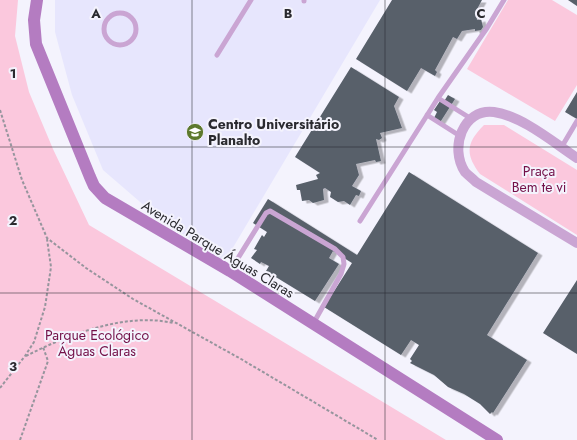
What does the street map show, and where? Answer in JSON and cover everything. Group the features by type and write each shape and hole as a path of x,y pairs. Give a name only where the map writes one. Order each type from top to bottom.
{"street":[{"name":"Avenida Parque Águas Claras","path":"37,0 34,20 36,44 94,186 105,198 230,271 497,440"},
{"path":"577,158 508,115 484,112 470,118 460,136 457,148 465,172 476,182 577,243"}],"lane":[{"path":"217,55 251,0"},
{"path":"360,221 438,98 487,28 504,0"},
{"path":"118,13 129,15 136,24 136,29 132,40 122,44 112,42 105,33 104,28 109,18 118,13"},
{"path":"438,98 470,118"},
{"path":"427,115 460,136"},
{"path":"561,148 577,121"},
{"path":"230,271 266,213 270,211 335,249 343,257 343,269 313,324"}],"path":[{"path":"0,110 22,180 46,238 51,267 45,307 34,342 0,388"},
{"path":"46,238 86,268 132,299 378,440"},
{"path":"25,356 78,332 141,320 158,319 176,323"},
{"path":"20,440 48,360 43,347"}],"shaded area":[{"name":"Centro Universitário Planalto","path":"55,0 380,0 225,261 161,220 103,170 72,95 55,32"}],"green space":[{"name":"Parque Ecológico Águas Claras","path":"0,0 18,0 15,36 29,92 53,149 89,225 446,440 0,440"},
{"path":"508,0 552,0 577,15 577,85 555,121 467,69"},
{"name":"Praça Bem te vi","path":"484,125 504,125 577,170 577,235 480,174 472,160 470,149 474,137"}],"building":[{"path":"392,0 482,0 476,11 477,20 481,19 483,27 481,30 475,31 475,29 462,31 457,39 453,37 435,70 437,72 435,76 421,68 407,91 356,59"},
{"path":"568,0 577,0 577,6"},
{"path":"351,67 399,97 394,106 402,128 380,133 382,138 379,140 376,139 381,161 376,162 375,160 356,164 359,175 352,186 361,191 359,196 356,195 350,205 344,201 338,202 330,197 331,192 325,188 323,189 324,200 313,203 309,200 302,201 300,190 297,190 296,185 318,179 316,175 320,173 295,157"},
{"path":"577,92 577,119 565,112"},
{"path":"448,95 455,99 439,124 433,120 437,112 434,110 440,101 443,103"},
{"path":"409,172 538,253 487,335 527,360 493,413 492,412 490,414 480,404 464,394 448,387 434,375 410,363 412,361 410,359 419,345 411,340 401,355 324,307 352,263 333,251 329,258 339,264 315,301 266,271 269,266 261,262 260,264 251,258 257,250 254,249 262,235 264,237 267,232 253,223 268,199 357,255"},
{"path":"577,280 577,354 543,333"}],"place":[{"name":"Centro Universitário Planalto","path":"195,132"}]}
